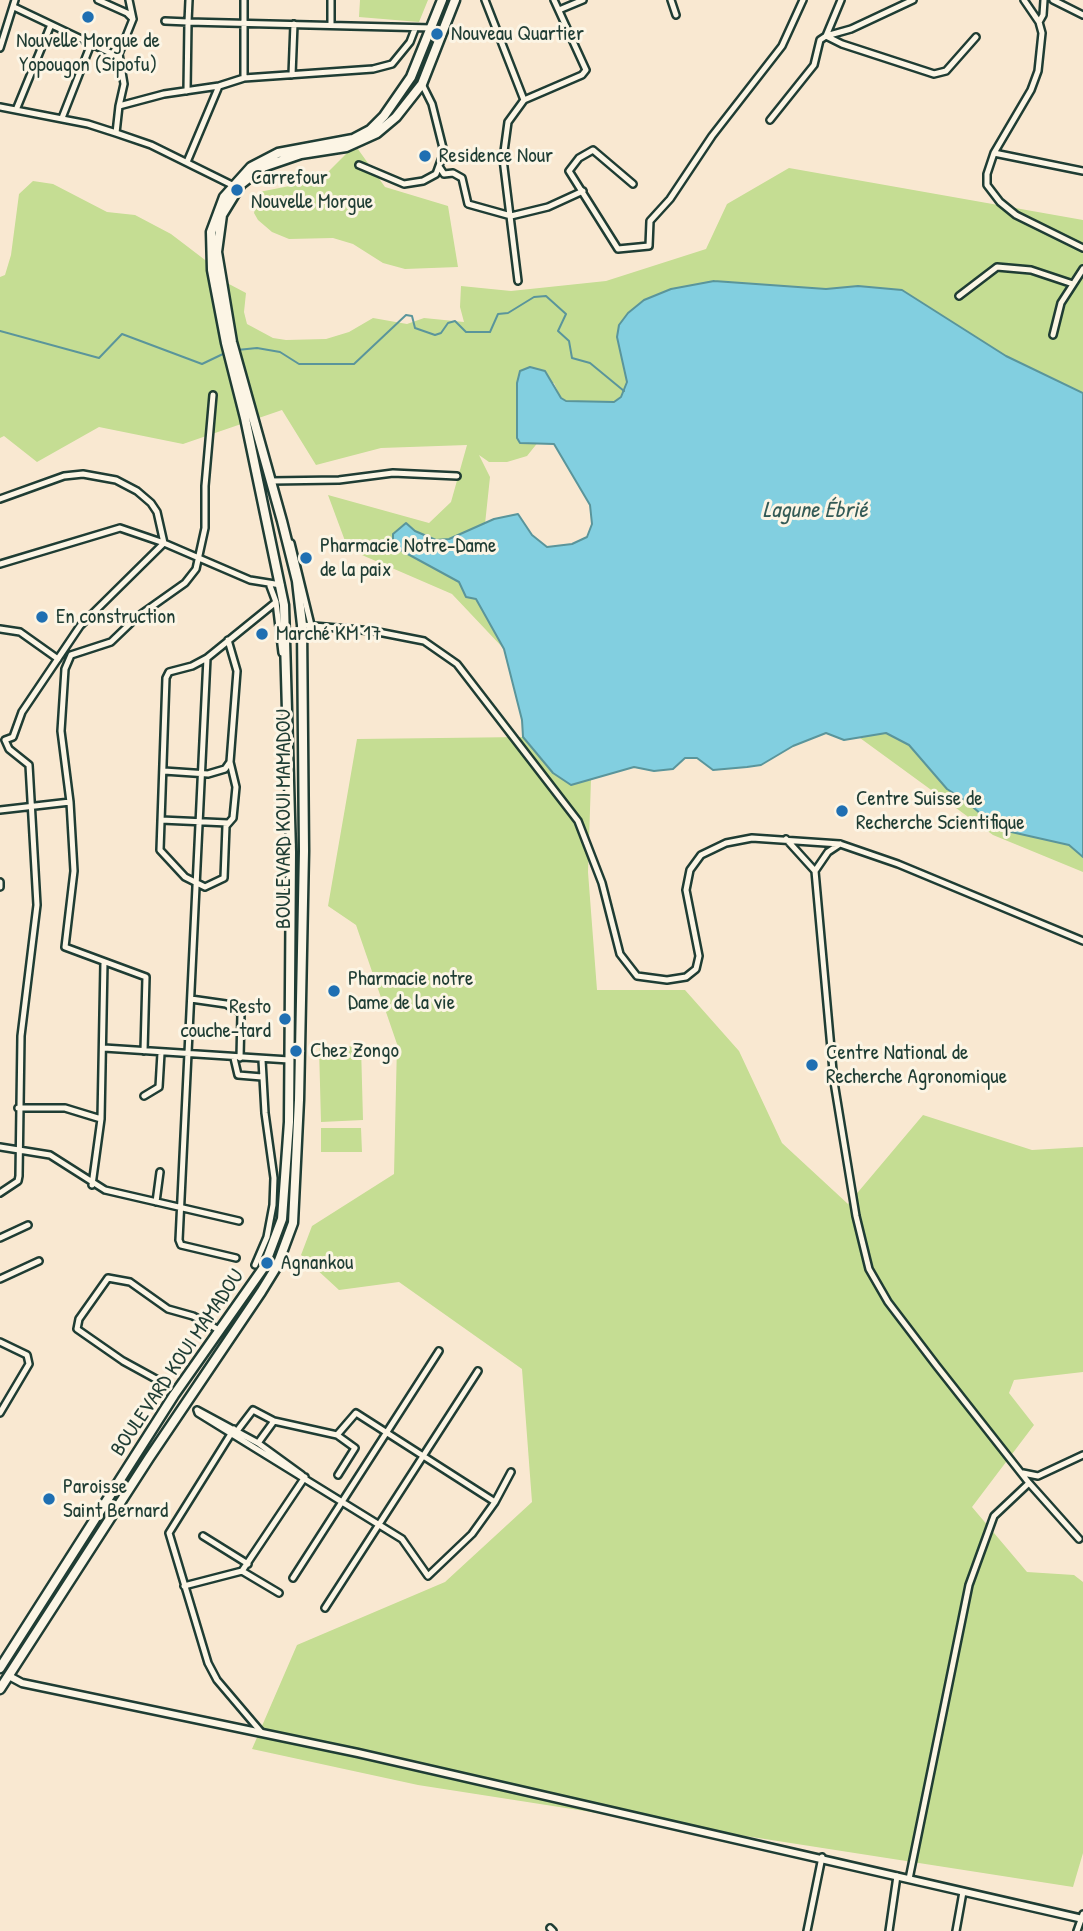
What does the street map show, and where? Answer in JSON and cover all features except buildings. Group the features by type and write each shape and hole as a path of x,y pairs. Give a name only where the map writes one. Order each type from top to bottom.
{"main road":[{"name":"BOULEVARD KOUI MAMADOU","path":"1,1665 219,1330 264,1267 280,1228 286,1190 291,852 288,701 280,604 281,585 238,386 211,243 216,214 232,185 268,157 294,149 338,143 370,130 384,116 411,77 442,0"},
{"name":"BOULEVARD KOUI MAMADOU","path":"229,342 218,267 218,234 222,215 241,184 263,166 282,158 346,147 363,141 396,117 422,83 455,0"},
{"name":"BOULEVARD KOUI MAMADOU","path":"0,1689 261,1292 288,1241 295,1208 307,625 282,520 232,355"},
{"path":"280,604 300,604"},
{"path":"64,1567 74,1574"}],"street":[{"path":"98,0 127,13 133,19"},
{"path":"116,133 124,84 119,57 133,19 130,0"},
{"path":"187,90 189,0"},
{"path":"244,0 244,78"},
{"path":"331,0 331,24"},
{"path":"485,0 524,100"},
{"path":"518,281 505,180 504,139 508,122 524,100 582,75 586,70 554,0"},
{"path":"559,10 583,0"},
{"path":"671,0 676,15"},
{"path":"633,184 593,150 579,158 569,171 618,249 649,246 650,221 670,199 712,136 782,46 803,0"},
{"path":"827,36 841,0"},
{"path":"770,120 814,65 820,40 851,29 913,0"},
{"path":"1024,0 1039,22 1042,33 1038,71 1031,90 994,153 987,174 987,185 1000,202 1016,215 1083,248"},
{"path":"1039,22 1044,0"},
{"path":"1053,0 1083,15"},
{"path":"0,48 14,3 50,27 119,57"},
{"path":"165,21 432,28"},
{"path":"292,75 294,24"},
{"path":"16,110 50,27"},
{"path":"119,106 187,90 219,86 244,78 373,69 392,64 410,42 415,29"},
{"path":"827,36 899,64 942,74 976,37"},
{"path":"62,118 91,44"},
{"path":"359,165 404,184 430,179 440,168 444,152 432,104 422,83"},
{"path":"187,162 219,86"},
{"path":"0,107 62,118 116,133 187,162 232,185"},
{"path":"994,153 1083,171"},
{"path":"440,168 444,174 453,173 462,178 468,204 511,216 548,207 583,191"},
{"path":"959,296 997,267 1031,270 1073,284"},
{"path":"1053,335 1061,303 1083,269"},
{"path":"144,1051 146,977 65,947 74,871 70,802 61,731 68,658 80,650 111,642 129,622 188,580 200,558 205,528 205,486 214,395"},
{"path":"271,481 339,480 393,472 457,476"},
{"path":"0,499 64,476 83,474 116,480 137,491 151,503 157,512 164,543"},
{"path":"282,520 296,557 307,625 373,631 424,642 457,664 578,821 602,883 620,954 637,976 667,980 687,977 696,969 699,956 686,890 690,870 701,855 726,843 752,838 840,844 898,863 1083,941"},
{"path":"0,564 120,528 270,586 281,585"},
{"path":"0,1193 18,1181 21,1036 37,905 28,762 9,749 5,740 13,737 22,712 79,626 164,543"},
{"path":"228,640 237,671 230,762 236,787 233,818 228,823 223,881 207,887 195,884 161,854 166,678 169,672 192,666 207,658 228,640 280,604 270,586"},
{"path":"0,629 20,632 58,659"},
{"path":"207,658 180,1244 236,1258"},
{"path":"164,771 208,774 225,769 230,762"},
{"path":"0,810 70,802"},
{"path":"161,820 228,823"},
{"path":"786,839 815,871 834,1082 869,1269 888,1302 1029,1483 1079,1539"},
{"path":"815,871 828,852 840,844"},
{"path":"92,1185 101,1119 104,962"},
{"path":"191,999 226,1004 241,1013 238,1075 262,1077"},
{"path":"104,1048 262,1060 300,1060"},
{"path":"144,1097 157,1091 159,1087 161,1052"},
{"path":"255,1265 267,1237 273,1205 273,1168 262,1060"},
{"path":"18,1108 65,1108 101,1119"},
{"path":"0,1147 19,1147 50,1154 92,1185 132,1199 239,1221"},
{"path":"156,1202 160,1172"},
{"path":"0,1238 28,1225"},
{"path":"0,1279 39,1261"},
{"path":"165,1384 122,1361 77,1329 79,1319 108,1278 130,1282 168,1309 193,1316 219,1330"},
{"path":"0,1413 29,1364 27,1355 1,1343"},
{"path":"293,1578 385,1431 439,1351"},
{"path":"325,1608 478,1371"},
{"path":"304,1477 258,1443 197,1410 235,1431 304,1477 405,1542 426,1574 430,1575 460,1548 495,1502 511,1472"},
{"path":"262,1733 217,1680 208,1664 169,1533 235,1431 253,1410 274,1421 337,1435 355,1448 338,1475"},
{"path":"337,1435 356,1413 495,1502"},
{"path":"258,1443 274,1421"},
{"path":"1023,1473 1038,1476 1083,1457"},
{"path":"1037,1490 1038,1476"},
{"path":"184,1586 242,1570 304,1477"},
{"path":"909,1879 969,1585 994,1516 1029,1483"},
{"path":"203,1536 248,1564"},
{"path":"242,1570 279,1593"},
{"path":"9,1676 22,1683 262,1733 1083,1917 1077,1931"},
{"path":"807,1931 822,1857"},
{"path":"889,1931 897,1876"},
{"path":"956,1931 964,1892"}],"green space":[{"path":"360,0 428,0 419,22 359,17"},
{"path":"355,145 385,187 448,206 458,267 405,269 383,263 353,244 333,238 289,239 272,232 258,220 254,213 259,192 320,180"},
{"path":"789,168 1083,220 1083,393 1006,356 902,290 858,286 826,289 714,281 671,289 644,300 628,313 619,325 627,382 621,397 614,402 566,401 561,398 554,383 517,383 517,438 520,443 539,441 527,456 507,462 489,462 479,455 490,477 485,524 448,539 435,540 415,531 393,546 460,582 466,597 476,599 504,649 452,594 348,549 328,495 429,523 451,502 467,445 381,448 316,465 282,410 183,444 99,427 37,462 4,436 0,438 0,277 5,275 11,255 19,194 33,181 53,184 107,212 135,215 171,234 209,263 229,284 246,293 244,312 247,324 273,338 286,340 326,339 349,332 373,318 407,324 424,318 464,322 460,307 461,286 511,291 606,281 706,249 727,204"},
{"path":"886,733 909,745 947,789 966,801 998,829 1069,845 1083,857 1083,872 993,835 860,738"},
{"path":"523,737 553,773 571,785 591,779 588,872 597,990 685,990 739,1051 782,1143 848,1204 923,1115 1032,1150 1083,1147 1083,1372 1014,1380 1009,1393 1034,1425 972,1507 1027,1572 1074,1575 1083,1582 1083,1853 1073,1887 418,1785 252,1749 297,1645 445,1582 532,1502 522,1369 399,1282 339,1290 301,1255 312,1226 394,1174 397,1044 356,925 328,906 357,739"},
{"path":"361,1046 363,1120 321,1122 319,1047"},
{"path":"321,1128 361,1128 362,1152 321,1152"}],"water":[{"name":"Lagune Ébrié","path":"714,281 826,289 858,286 902,290 1006,356 1083,393 1083,857 1069,845 998,829 966,801 947,789 909,745 886,733 844,740 826,733 793,746 761,765 713,770 697,758 685,758 673,769 654,771 634,767 571,785 553,773 523,737 522,720 504,649 476,599 466,597 459,582 393,546 393,534 406,523 415,531 436,540 449,539 494,519 518,514 532,535 547,547 572,544 587,537 592,524 590,505 554,444 520,443 517,438 517,383 520,371 530,367 545,371 561,398 566,401 614,402 621,397 627,382 617,337 619,325 628,313 644,300 671,289"}],"waterway":[{"path":"237,350 257,348 280,352 299,364 354,364 406,315 412,316 415,328 435,335 441,333 448,323 455,321 466,332 490,332 498,314 508,313 534,297 546,296 566,314 558,331 569,341 572,358 590,363 624,391"},
{"path":"0,331 99,358 122,334 202,364 225,353"}],"place":[{"name":"Nouvelle Morgue de Yopougon (Sipofu)","path":"88,17"},
{"name":"Nouveau Quartier","path":"437,34"},
{"name":"Residence Nour","path":"425,156"},
{"name":"Carrefour Nouvelle Morgue","path":"237,190"},
{"name":"Pharmacie Notre-Dame de la paix","path":"306,558"},
{"name":"En construction","path":"42,617"},
{"name":"Marché KM 17","path":"262,634"},
{"name":"Centre Suisse de Recherche Scientifique","path":"842,811"},
{"name":"Pharmacie notre Dame de la vie","path":"334,991"},
{"name":"Resto couche-tard","path":"285,1019"},
{"name":"Chez Zongo","path":"296,1051"},
{"name":"Centre National de Recherche Agronomique","path":"812,1065"},
{"name":"Agnankou","path":"267,1263"},
{"name":"Paroisse Saint Bernard","path":"49,1499"}]}
